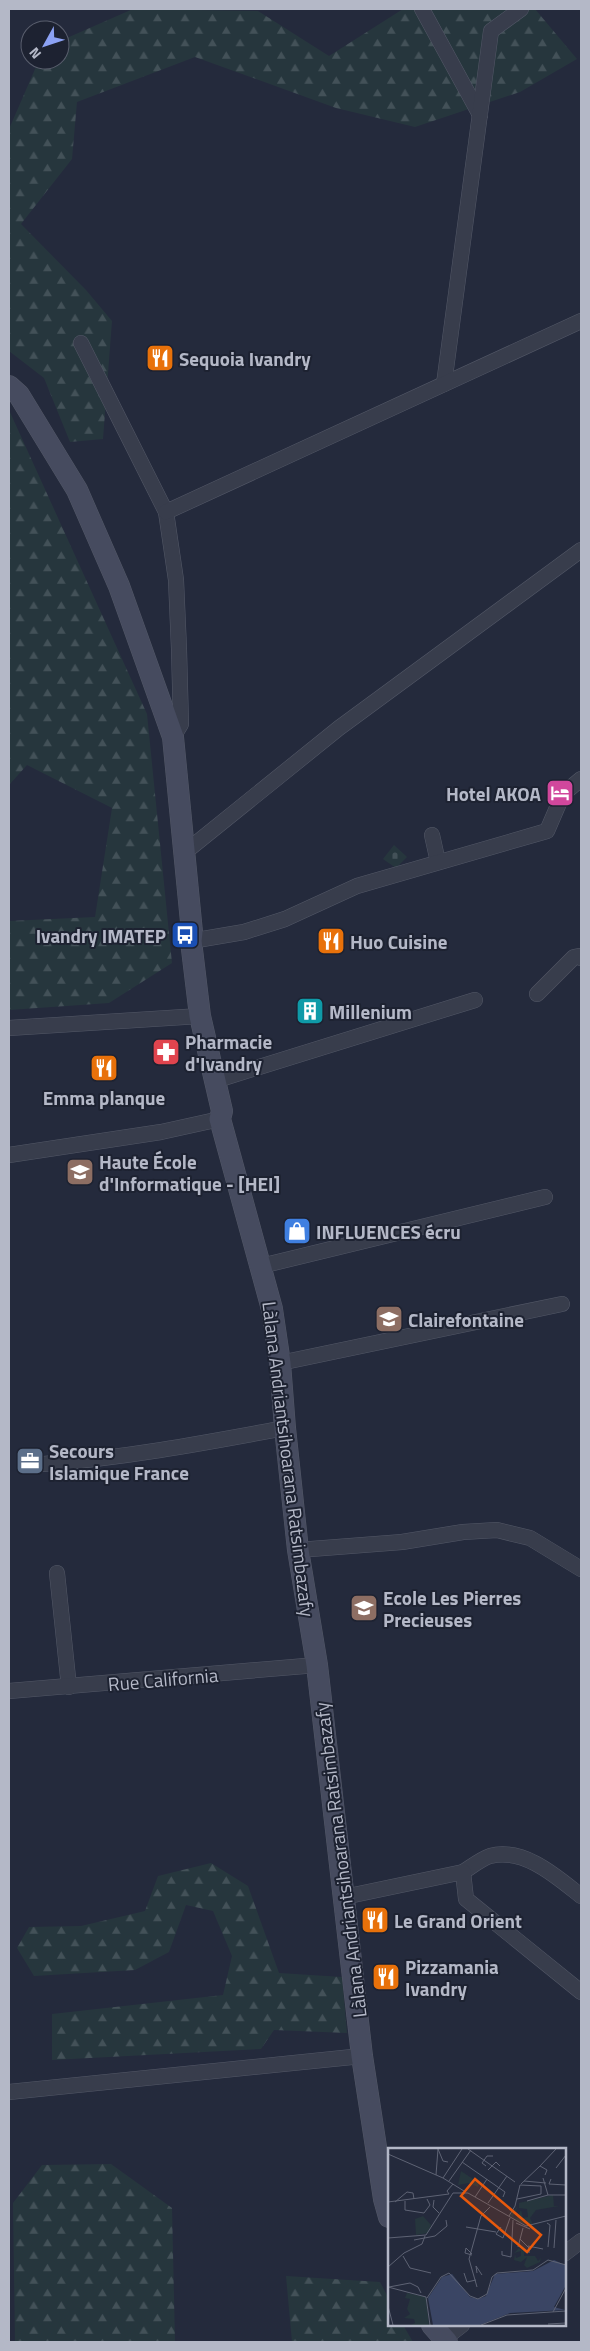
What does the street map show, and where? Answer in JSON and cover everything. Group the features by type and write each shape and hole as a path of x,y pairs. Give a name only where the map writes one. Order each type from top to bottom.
{"main road":[{"name":"Làlana Andriantsihoarana Ratsimbazafy","path":"9,386 19,395 77,490 119,586 173,737 192,932 191,942 200,1016 222,1111 220,1119 272,1309 280,1363 284,1428 298,1550 317,1665 362,2056 384,2199 388,2213"}],"street":[{"path":"422,9 480,115"},
{"path":"444,384 491,30 521,9"},
{"path":"166,512 581,320"},
{"path":"81,343 166,512 176,580 179,649 181,724 173,737"},
{"path":"184,853 339,728 581,550"},
{"path":"191,942 244,932 284,919 357,886 546,831 563,794 581,779"},
{"path":"432,835 438,862"},
{"path":"537,994 574,957 579,956 581,958"},
{"path":"214,1081 475,1000"},
{"path":"9,1028 200,1016"},
{"path":"9,1155 161,1132 220,1119"},
{"path":"261,1266 545,1197"},
{"path":"280,1363 562,1304"},
{"path":"43,1464 100,1460 157,1452 284,1428"},
{"path":"298,1550 402,1542 463,1532 497,1530 530,1538 581,1569"},
{"path":"57,1573 69,1687"},
{"name":"Rue California","path":"9,1691 317,1665"},
{"path":"344,1897 463,1872 490,1856 512,1856 535,1863 556,1876 581,1896"},
{"path":"463,1872 466,1899 581,1992"},
{"path":"9,2092 362,2056"},
{"path":"565,2253 581,2242"},
{"path":"441,2335 460,2326"}],"green space":[{"path":"133,9 258,11 329,56 403,9 535,9 577,59 520,92 415,127 336,108 195,57 77,102 72,159 21,224 86,290 112,321 103,439 70,442 44,378 9,351 9,129 35,70 70,70 70,37"},
{"path":"9,410 147,714 172,963 109,1003 9,1010 9,921 95,917 112,808 27,765 9,785"},
{"path":"394,845 407,857 396,868 383,859"},
{"path":"211,1863 248,1886 279,1973 342,1977 347,2033 274,2030 261,2049 52,2060 52,2014 223,1995 232,1956 213,1911 186,1905 169,1952 135,1970 34,1976 17,1948 29,1927 81,1926 145,1911 158,1876"},
{"path":"111,2164 172,2208 175,2342 15,2342 13,2203 42,2165"},
{"path":"286,2276 380,2282 388,2297 388,2326 404,2326 413,2342 292,2342"}],"place":[{"name":"Sequoia Ivandry","path":"160,358"},
{"name":"Hotel AKOA","path":"560,793"},
{"name":"Ivandry IMATEP","path":"185,935"},
{"name":"Huo Cuisine","path":"331,941"},
{"name":"Millenium","path":"310,1011"},
{"name":"Pharmacie d'Ivandry","path":"166,1052"},
{"name":"Emma planque","path":"104,1068"},
{"name":"Haute École d'Informatique - [HEI]","path":"80,1172"},
{"name":"INFLUENCES écru","path":"297,1231"},
{"name":"Clairefontaine","path":"389,1319"},
{"name":"Secours Islamique France","path":"30,1461"},
{"name":"Ecole Les Pierres Precieuses","path":"364,1608"},
{"name":"Le Grand Orient","path":"375,1920"},
{"name":"Pizzamania Ivandry","path":"386,1977"}]}
